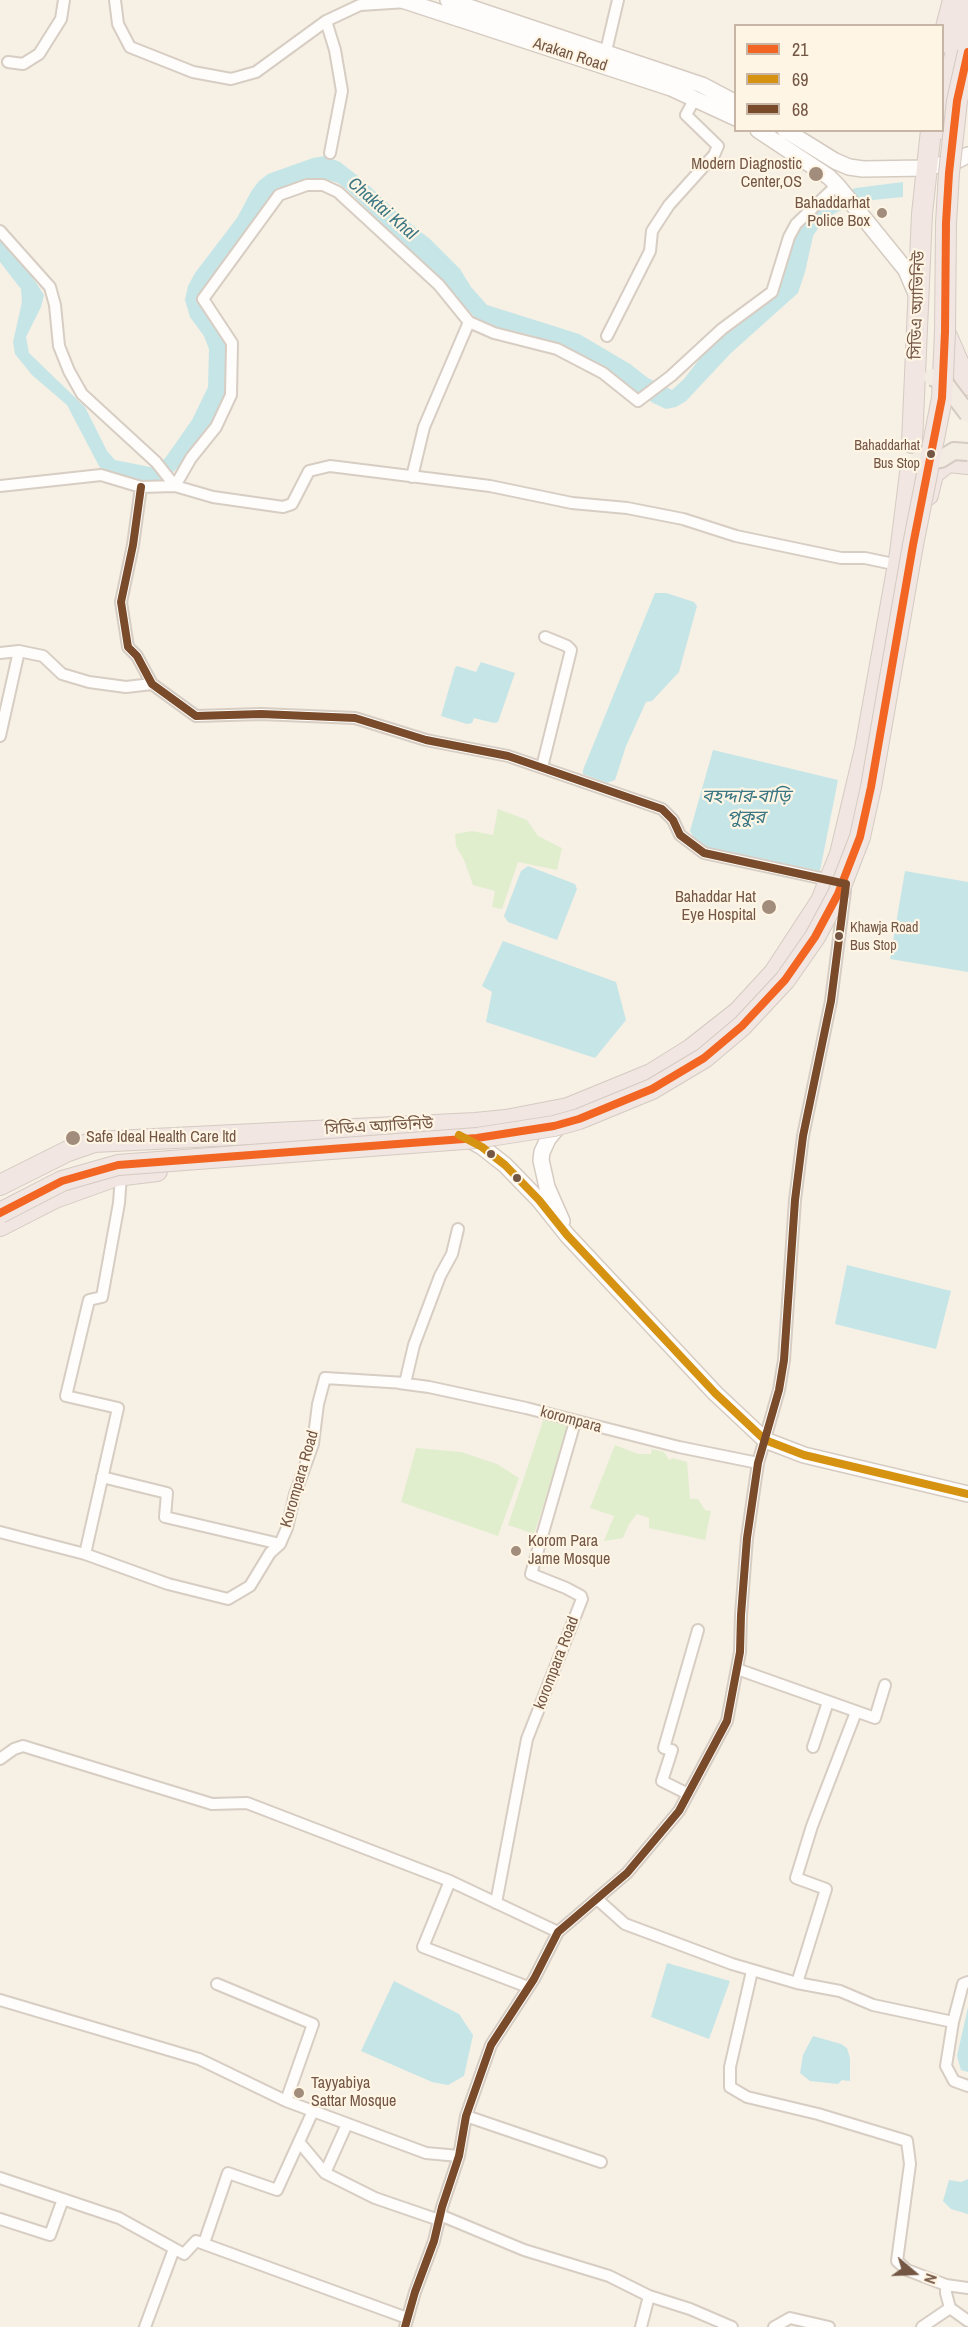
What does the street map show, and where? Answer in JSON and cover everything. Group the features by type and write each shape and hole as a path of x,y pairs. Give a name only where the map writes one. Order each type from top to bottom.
{"highway":[{"path":"944,35 953,0"},
{"path":"944,118 954,59 968,5"},
{"path":"0,1200 68,1166 114,1154 499,1124 548,1116 596,1101 643,1081 721,1030 770,984 804,937 822,907 846,848 857,806 938,379 949,174 957,101 968,52"},
{"name":"সিডিএ অ্যাভিনিউ","path":"0,1226 55,1198 121,1175 529,1126 567,1116 632,1094 694,1062 772,998 805,955 831,914 838,882 869,806 905,567 947,336 962,158 958,132 968,76"},
{"name":"সিডিএ অ্যাভিনিউ","path":"923,460 919,315 922,214 931,132"},
{"path":"938,379 938,170 942,132"},
{"path":"947,336 968,385"},
{"path":"923,460 968,464"},
{"path":"0,1213 62,1181 118,1165 477,1138 554,1126 602,1111 643,1093 704,1058 742,1026 785,980 828,915 851,862 860,837 871,787 923,460"},
{"name":"সিডিএ অ্যাভিনিউ","path":"0,1185 68,1151 94,1142 475,1123 506,1120 567,1108 651,1074 691,1049 738,1012 774,973 821,901 838,882"}],"main road":[{"name":"Arakan Road","path":"448,0 702,85 734,102"},
{"name":"Arakan Road","path":"405,1 582,58 695,98 734,118"},
{"path":"761,132 829,177 837,185 906,270 917,296 919,315"},
{"path":"788,132 835,161 863,169 926,168 962,158"},
{"path":"938,379 968,414"},
{"path":"923,460 941,459 954,452 968,452"},
{"path":"567,1116 548,1139 541,1160 547,1187 567,1235"},
{"path":"459,1135 482,1147 505,1165 567,1235 715,1393 765,1440 804,1455 968,1494"}],"street":[{"path":"8,62 23,64 39,54 61,19 64,0"},
{"path":"115,0 118,24 130,47 193,72 231,79 256,72 326,21 360,5 405,1"},
{"path":"606,51 618,0"},
{"path":"326,21 335,50 342,91 330,153"},
{"path":"607,336 650,251 652,231 669,206 714,155 718,146 686,115 695,98"},
{"path":"173,484 216,427 231,395 232,343 203,299 279,195 307,185 323,185 338,192 439,285 469,322 494,333 557,349 603,373 638,401 671,376 722,329 772,292 789,237 796,224 837,185"},
{"path":"0,231 50,287 55,305 59,346 82,394 156,462 173,484"},
{"path":"412,477 424,427 469,322"},
{"path":"0,486 101,475 141,487 173,484 213,497 283,507 292,504 309,471 330,466 490,486 572,503 627,508 683,519 736,536 841,558 865,558 905,567"},
{"path":"0,2178 119,2218 184,2254 196,2241 204,2243 406,2322 434,2241 459,2157 466,2116 491,2044 528,1987 558,1932 627,1873 679,1811 727,1721 740,1652 747,1538 758,1463 784,1360 795,1200 803,1136 831,1001 838,882 704,853 680,835 673,820 663,809 508,756 426,740 356,718 261,714 196,716 152,684 136,656 128,647 121,602 133,545 141,487"},
{"path":"538,766 571,650 545,637"},
{"path":"0,653 19,651 43,656 62,674 89,682 126,687 152,684"},
{"path":"0,736 19,651"},
{"path":"84,1554 118,1408 66,1396 89,1300 102,1297 119,1203 121,1175"},
{"path":"405,1383 414,1345 440,1276 452,1254 458,1229"},
{"name":"Korompara Road","path":"0,1532 84,1554 168,1584 228,1599 250,1586 270,1553 280,1544 287,1528 294,1494 313,1444 318,1404 325,1378 405,1383"},
{"name":"korompara","path":"382,1381 405,1383 526,1408 680,1448 758,1463"},
{"name":"korompara Road","path":"496,1903 527,1739 582,1599 581,1596 566,1588 531,1574 575,1422"},
{"path":"102,1477 167,1493 165,1517 280,1544"},
{"path":"688,1794 662,1781 672,1750 664,1748 698,1630"},
{"path":"737,1670 875,1718 885,1685"},
{"path":"813,1747 828,1702"},
{"path":"797,1983 826,1889 796,1878 812,1826 856,1712"},
{"path":"0,1759 14,1749 23,1746 212,1804 247,1803 450,1881 558,1932"},
{"path":"450,1881 423,1947 528,1987"},
{"path":"597,1899 625,1924 752,1971 840,1991 873,2005 953,2022"},
{"path":"752,1971 730,2067 730,2087 747,2097 818,2114 907,2141 910,2164 897,2261 907,2270 946,2285 968,2288"},
{"path":"968,1982 963,1984 953,2022 946,2066 954,2081 968,2086"},
{"path":"217,1984 313,2024 286,2101"},
{"path":"0,2000 199,2059 286,2101 347,2124 426,2153 459,2157"},
{"path":"204,2243 228,2173 277,2190 313,2111"},
{"path":"466,2116 601,2162"},
{"path":"325,2173 347,2124"},
{"path":"298,2142 325,2173 375,2198 440,2217 524,2250 609,2276 649,2296 690,2309 732,2327"},
{"path":"0,2218 50,2235 63,2199"},
{"path":"145,2327 174,2249"},
{"path":"946,2285 950,2308 968,2320"},
{"path":"641,2327 649,2296"},
{"path":"922,2327 950,2308"},
{"path":"774,2327 790,2318 829,2327"}],"green space":[{"path":"498,809 527,820 538,836 562,848 557,870 518,862 502,909 492,907 495,891 473,885 456,846 455,834 472,831 493,835"},
{"path":"545,1415 570,1424 534,1534 508,1525"},
{"path":"615,1445 638,1454 651,1454 652,1449 664,1452 669,1460 673,1458 687,1462 690,1499 698,1499 705,1510 711,1511 705,1540 649,1528 649,1518 637,1514 629,1524 623,1538 604,1541 614,1516 590,1508"},
{"path":"416,1448 461,1452 497,1464 519,1478 498,1536 401,1502"}],"water":[{"name":"Chaktai Khal","path":"325,156 340,162 363,180 401,216 431,240 460,269 471,287 487,305 579,334 630,364 648,378 672,390 684,379 708,348 735,325 766,305 777,290 796,231 829,198 856,188 903,182 903,197 863,201 835,213 821,224 813,236 798,293 731,353 686,401 676,407 666,409 653,403 608,371 559,345 527,334 481,324 429,268 346,189 338,183 325,179 297,184 280,191 268,202 202,296 227,345 226,395 215,420 181,465 164,480 132,482 107,475 99,466 67,405 32,375 15,354 13,342 22,302 21,289 0,262 0,240 31,275 44,295 41,307 26,337 29,353 85,407 107,451 115,460 155,468 166,457 192,420 208,387 209,349 204,336 190,317 185,300 188,286 195,273 237,218 259,181 268,174"},
{"path":"655,593 666,593 694,602 697,606 679,672 652,701 646,702 626,746 615,780 607,783 583,774 583,770"},
{"path":"481,662 515,673 498,722 474,718 472,723 467,724 441,716 455,668 457,666 476,672"},
{"name":"বহদ্দার-বাড়ি পুকুর","path":"713,750 838,780 820,871 699,846 690,831"},
{"path":"528,866 575,884 577,889 557,940 508,922 504,916 521,871"},
{"path":"905,871 968,882 968,972 890,959"},
{"path":"503,941 616,982 626,1020 595,1058 486,1022 492,992 482,986"},
{"path":"847,1265 951,1291 936,1349 835,1324"},
{"path":"667,1963 730,1981 709,2039 651,2017"},
{"path":"394,1981 459,2014 473,2035 464,2076 448,2085 432,2082 361,2051"},
{"path":"968,2007 968,2072 961,2070 957,2056"},
{"path":"813,2036 847,2048 850,2058 850,2081 842,2080 838,2084 810,2081 800,2073 803,2055"},
{"path":"968,2179 968,2214 951,2209 943,2201 949,2180 961,2182"}],"transit line":[{"name":"21","path":"0,1213 62,1181 118,1165 477,1138 554,1126 579,1119 652,1089 704,1058 742,1026 785,980 815,937 838,894 860,837 871,787 913,545 942,398 949,173 957,101 968,52"},
{"name":"68","path":"141,487 133,545 121,602 128,647 137,656 152,684 196,716 261,714 355,718 426,740 508,756 662,809 673,820 680,835 704,853 846,884 831,1001 803,1136 795,1200 784,1360 779,1390 758,1463 747,1538 740,1652 727,1721 679,1811 627,1873 558,1932 534,1979 491,2045 466,2116 459,2156 405,2327"},
{"name":"69","path":"459,1135 482,1147 505,1165 539,1200 567,1235 715,1393 765,1440 804,1455 968,1494"}],"place":[{"name":"Modern Diagnostic Center,OS","path":"816,174"},
{"name":"Bahaddarhat Police Box","path":"882,213"},
{"name":"Bahaddarhat Bus Stop","path":"931,454"},
{"name":"Bahaddar Hat Eye Hospital","path":"769,907"},
{"name":"Khawja Road Bus Stop","path":"839,936"},
{"name":"Safe Ideal Health Care ltd","path":"73,1138"},
{"name":"Korom Para Jame Mosque","path":"516,1551"},
{"name":"Tayyabiya Sattar Mosque","path":"299,2093"}]}
